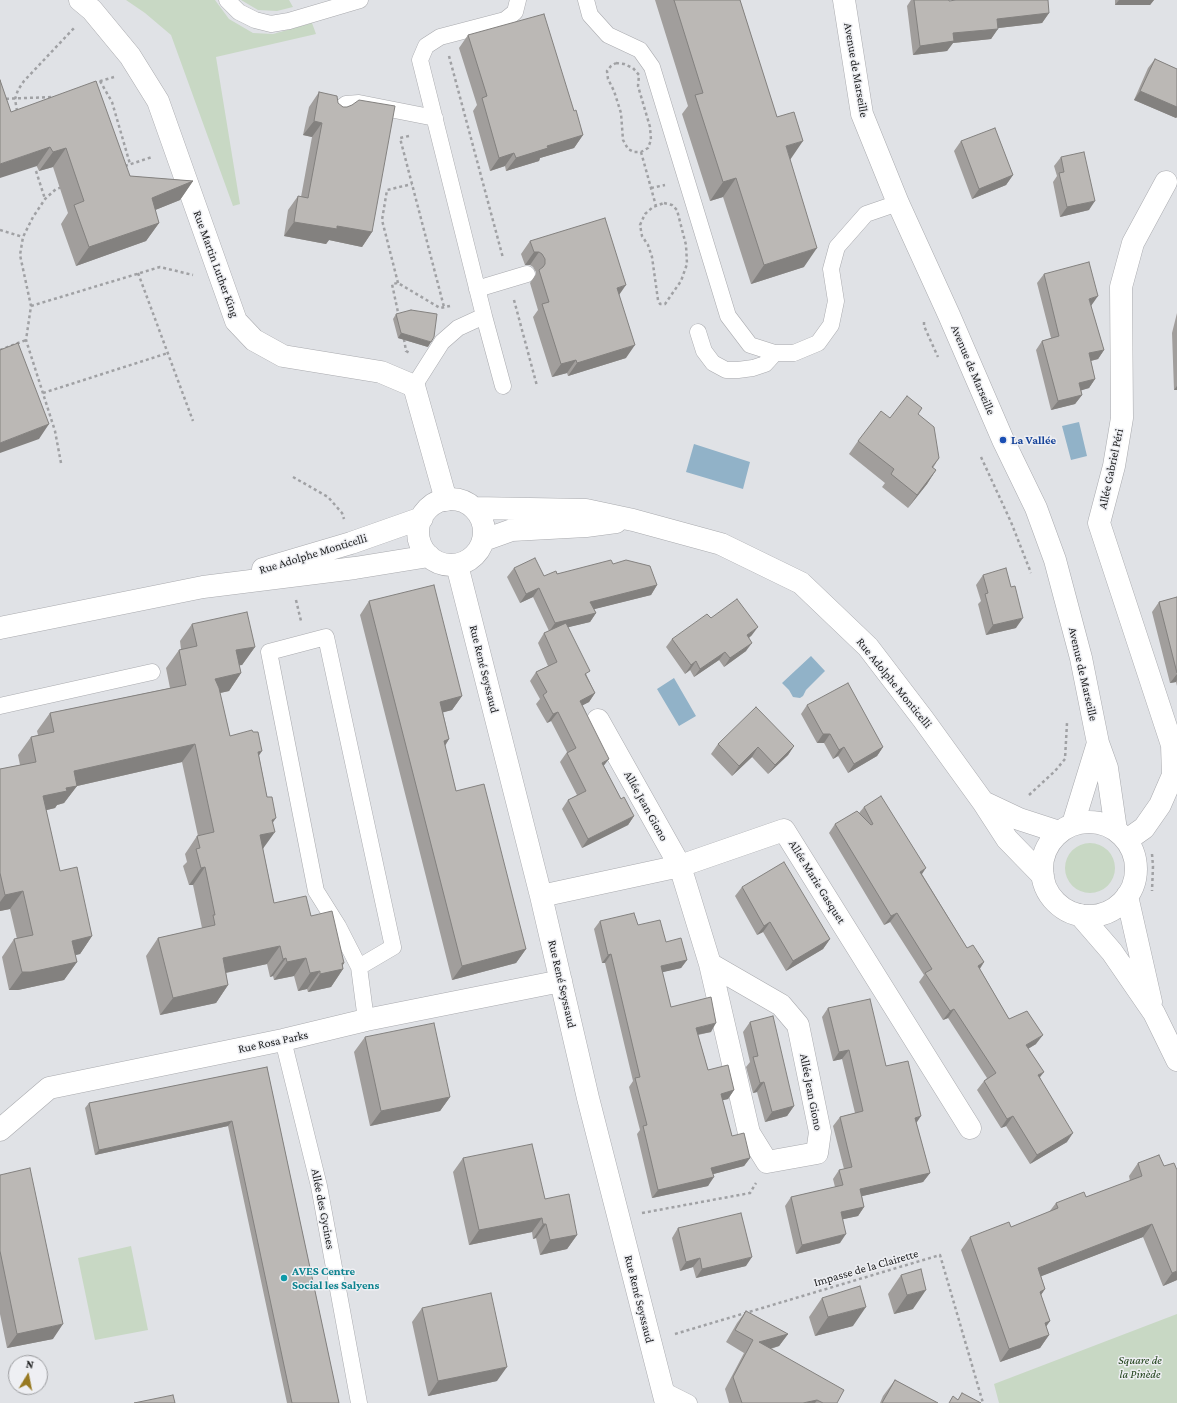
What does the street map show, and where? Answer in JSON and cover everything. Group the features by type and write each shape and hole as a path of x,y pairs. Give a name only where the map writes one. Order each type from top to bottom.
{"street":[{"name":"Avenue de Marseille","path":"844,0 862,114 898,203 1003,440 1036,508 1054,560 1080,658 1098,743 1108,768 1121,835"},
{"name":"Rue Martin Luther King","path":"91,3 130,56 158,101 236,321 254,340 283,356 381,372 414,386"},
{"name":"Allée Gabriel Péri","path":"1121,835 1144,828 1160,805 1173,775 1174,754 1172,745 1099,523 1114,466 1122,418 1121,287 1133,243 1166,182"},
{"path":"414,386 446,500"},
{"name":"Rue Adolphe Monticelli","path":"203,587 351,543 422,518 428,509 436,503 446,500 466,502 474,508 586,510 633,520 721,544 801,583 868,647 923,719 983,802 1007,839 1043,876"},
{"path":"422,518 418,527 422,548 437,562 447,565 457,565 474,557 484,540 483,523 480,515 474,508"},
{"name":"Rue Adolphe Monticelli","path":"484,540 512,530 586,526 633,520"},
{"name":"Rue Adolphe Monticelli","path":"0,628 203,587 355,568 429,556"},
{"name":"Rue René Seyssaud","path":"457,565 542,896 588,1098 663,1396"},
{"name":"Allée Jean Giono","path":"598,720 680,866 710,964 749,1133 767,1162 817,1153 820,1132 798,1025 781,1005 710,964"},
{"name":"Avenue de Marseille","path":"1066,828 1098,743"},
{"name":"Rue Adolphe Monticelli","path":"983,802 1019,819 1066,828"},
{"path":"1088,821 1102,823 1121,835 1134,854 1136,868 1134,883 1128,896 1118,906 1093,916 1080,915 1067,910 1055,902 1047,890 1043,876 1042,860 1048,845 1066,828 1088,821"},
{"name":"Allée Marie Gasquet","path":"542,896 680,866 784,830 970,1128"},
{"path":"1128,896 1154,1013"},
{"path":"1080,915 1112,952 1154,1013 1177,1060"},
{"name":"Rue Rosa Parks","path":"0,1130 49,1088 283,1040 366,1020 561,981"}],"lane":[{"path":"227,0 238,12 255,20 271,24 289,22 360,0"},
{"path":"503,386 478,289 429,117 420,60 426,46 440,37 505,20 515,12 518,0"},
{"path":"586,0 590,15 608,35 640,50 652,66 728,316 750,345 775,353 794,353 818,343 831,325 836,301 831,268 837,247 866,214 898,203"},
{"path":"336,112 346,104 359,103 429,117"},
{"path":"478,289 527,274"},
{"path":"414,386 442,342 458,328 484,316"},
{"path":"698,332 704,351 713,363 726,370 753,368 764,364 775,353"},
{"path":"358,967 393,947 326,637 269,652 316,891 338,926 358,967 366,1020"},
{"path":"0,706 152,672"},
{"name":"Allée des Gycines","path":"283,1040 319,1186 359,1403"},
{"path":"663,1396 689,1403"}],"path":[{"path":"17,113 15,99 18,90 24,81 91,3"},
{"path":"616,63 624,64 633,68 639,75 638,86 650,127 651,140 648,148 641,152 634,152 628,149 623,140 621,113 614,91 608,79 607,71 616,63"},
{"path":"93,84 138,69"},
{"path":"100,81 112,102 130,164"},
{"path":"0,99 53,97 60,95"},
{"path":"429,117 426,132 400,138 444,307"},
{"path":"124,166 175,149"},
{"path":"641,152 656,206"},
{"path":"36,171 45,199"},
{"path":"398,283 382,220 387,190 412,184"},
{"path":"61,464 55,431 26,340 31,306 20,254 23,237 33,216 45,199 56,189 63,187"},
{"path":"664,203 672,205 677,210 686,245 687,264 681,280 665,304 660,304 658,300 652,257 648,245 642,236 640,225 645,214 656,206 664,203"},
{"path":"0,230 23,237"},
{"path":"31,306 160,267 222,282"},
{"path":"138,274 193,421"},
{"path":"514,299 537,386"},
{"path":"0,350 26,340"},
{"path":"43,393 168,352"},
{"path":"978,450 1012,522 1031,573"},
{"path":"293,477 328,497 342,513 351,543"},
{"path":"296,598 305,643"},
{"path":"1027,800 1029,795 1055,771 1065,759 1068,720"},
{"path":"618,1218 750,1192 767,1162"},
{"name":"Impasse de la Clairette","path":"649,1341 940,1255 983,1403"}],"green space":[{"path":"126,0 215,0 229,19 253,33 273,34 312,23 316,34 216,57 240,204 233,206 171,35 145,13"},
{"path":"241,0 289,0 293,7 277,11 258,10"},
{"path":"1090,843 1099,845 1110,854 1115,868 1113,877 1104,888 1090,893 1081,891 1070,882 1065,868 1067,859 1076,848"},
{"path":"131,1246 148,1330 95,1340 78,1258"},
{"name":"Square de la Pinède","path":"1177,1314 1177,1403 999,1403 994,1384"}],"water":[{"path":"1079,422 1087,456 1071,460 1062,426"},
{"path":"694,444 750,462 743,489 686,472"},
{"path":"811,656 825,671 806,690 803,696 800,698 793,697 782,683"},
{"path":"674,678 696,716 679,726 657,689"}],"building":[{"path":"674,0 740,0 777,117 794,112 803,141 786,146 817,248 764,265 736,178 723,182 695,95 703,93"},
{"path":"914,0 1048,0 1049,13 997,19 998,29 953,33 954,41 920,46"},
{"path":"544,14 574,111 576,110 583,135 547,146 548,148 516,158 514,153 499,158 482,98 487,96 468,35"},
{"path":"1155,59 1177,69 1177,107 1140,91"},
{"path":"0,80 11,112 96,81 130,176 193,181 152,198 159,223 89,247 74,205 84,201 66,148 53,152 50,147 0,164"},
{"path":"319,92 337,96 338,103 343,107 352,105 359,100 395,106 372,232 337,226 337,229 294,222 298,196 308,198 322,123 314,121"},
{"path":"995,128 1013,175 979,189 961,141"},
{"path":"1084,152 1095,201 1067,207 1059,173 1064,172 1061,157"},
{"path":"605,218 626,285 617,288 635,345 577,363 576,360 561,364 542,304 549,302 539,270 545,264 545,259 539,252 534,252 530,241"},
{"path":"1089,262 1098,296 1089,299 1104,350 1089,353 1095,379 1079,383 1082,395 1058,401 1042,341 1059,336 1044,274"},
{"path":"411,310 437,314 434,337 431,342 401,333 396,314"},
{"path":"18,343 49,424 0,443 0,350"},
{"path":"907,396 922,408 918,414 934,427 939,458 932,467 936,470 917,495 891,474 894,469 858,441 881,411 890,418"},
{"path":"535,558 544,576 556,571 557,574 611,560 613,564 626,560 650,566 657,585 590,602 596,613 555,623 539,588 526,594 514,568"},
{"path":"1006,568 1011,587 1015,586 1023,618 993,625 985,594 988,593 983,575"},
{"path":"434,585 462,696 440,702 449,739 444,741 456,791 484,784 526,949 462,966 369,601"},
{"path":"1177,597 1177,673 1159,602"},
{"path":"737,599 758,627 747,635 752,643 730,658 725,652 700,669 696,661 691,665 672,639 707,614 711,618"},
{"path":"247,612 255,647 236,650 241,673 215,679 219,688 230,736 252,730 253,732 258,732 262,751 258,752 267,797 272,797 276,818 272,820 275,832 260,835 274,903 306,896 311,916 332,911 344,963 342,963 343,969 320,974 320,971 310,973 306,958 287,962 286,958 283,959 280,946 223,958 228,985 173,998 158,938 215,925 213,915 215,915 205,867 201,868 196,849 200,848 197,836 214,832 195,744 74,771 77,786 66,788 67,791 43,796 60,871 77,867 92,936 72,941 77,962 31,972 22,972 14,939 33,935 23,891 5,895 0,873 0,769 36,762 31,737 54,732 50,713 186,685 179,650 197,646 192,624"},
{"path":"566,623 590,671 585,674 595,693 580,701 609,759 602,763 621,799 624,797 634,816 588,839 568,800 586,791 567,753 576,748 558,712 553,714 543,695 547,692 536,672 557,662 544,633"},
{"path":"848,683 883,747 854,764 844,747 839,750 830,734 823,734 807,705"},
{"path":"756,707 794,746 775,765 758,747 739,766 718,744"},
{"path":"881,796 926,868 920,872 967,948 973,945 984,962 978,966 1009,1019 1027,1011 1043,1035 1026,1045 1044,1072 1038,1075 1073,1133 1037,1155 1013,1116 1007,1119 984,1081 996,1073 954,1009 950,1011 925,973 932,969 897,913 891,916 835,824 857,811 871,825 873,824 864,807"},
{"path":"784,862 830,939 793,961 770,922 764,926 742,887"},
{"path":"634,913 638,925 660,920 666,942 681,938 687,960 661,966 671,1007 711,997 716,1023 696,1028 708,1070 728,1065 734,1090 721,1094 732,1136 744,1133 750,1158 711,1168 714,1177 658,1190 643,1126 647,1125 635,1078 640,1077 611,954 608,955 600,921"},
{"path":"870,999 886,1066 908,1061 921,1116 915,1118 930,1173 860,1189 864,1207 841,1212 846,1234 802,1245 791,1197 843,1185 839,1170 852,1167 840,1117 863,1111 849,1050 839,1052 828,1008"},
{"path":"773,1016 794,1106 772,1112 764,1082 760,1083 753,1057 758,1056 750,1022"},
{"path":"434,1023 450,1097 381,1111 365,1037"},
{"name":"AVES Centre Social les Salyens","path":"267,1067 339,1403 292,1403 232,1121 99,1150 89,1103"},
{"path":"532,1144 545,1199 569,1194 577,1235 550,1240 546,1224 543,1224 542,1218 479,1230 463,1158"},
{"path":"1159,1155 1164,1166 1174,1163 1177,1170 1177,1271 1172,1273 1152,1224 1038,1268 1045,1289 1040,1292 1050,1321 1045,1323 1049,1335 1009,1349 970,1237 1009,1222 1011,1227 1058,1208 1056,1203 1084,1192 1086,1197 1142,1176 1138,1163"},
{"path":"30,1168 63,1324 17,1334 0,1251 0,1175"},
{"path":"741,1213 752,1257 702,1269 700,1258 686,1262 678,1228"},
{"path":"921,1269 926,1290 907,1295 901,1275"},
{"path":"860,1286 866,1307 828,1317 822,1298"},
{"path":"491,1293 507,1367 438,1381 422,1308"},
{"path":"746,1311 788,1334 759,1342 844,1390 837,1403 823,1403 817,1400 803,1403 742,1403 733,1377 753,1340 735,1330"},
{"path":"895,1380 938,1403 882,1403"},
{"path":"962,1393 981,1403 949,1403 953,1396 958,1400"},
{"path":"173,1395 175,1403 134,1403"}],"place":[{"name":"La Vallée","path":"1003,440"},
{"name":"AVES Centre Social les Salyens","path":"284,1278"}]}
